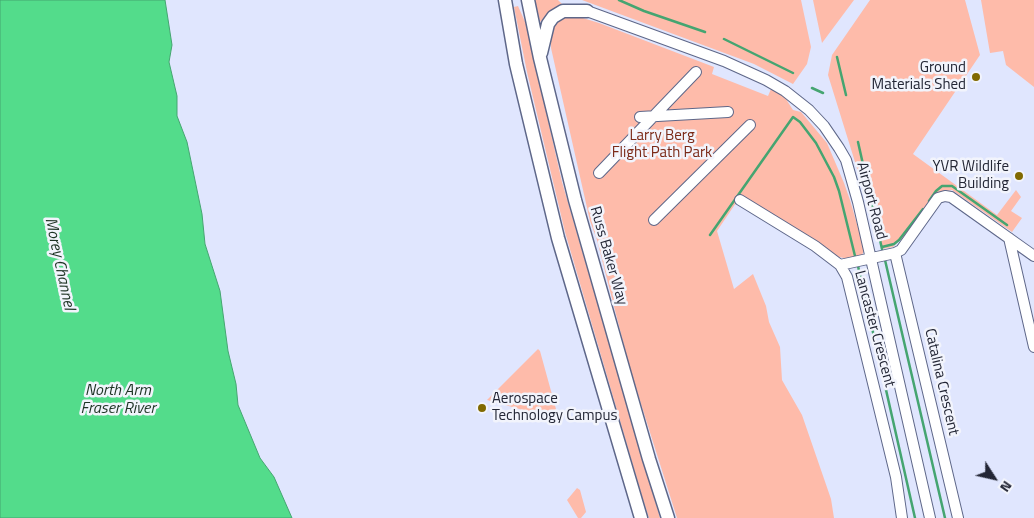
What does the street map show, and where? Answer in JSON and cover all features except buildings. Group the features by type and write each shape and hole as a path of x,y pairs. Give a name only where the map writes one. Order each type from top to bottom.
{"main road":[{"path":"505,0 516,64 558,238 641,518"},
{"name":"Russ Baker Way","path":"528,0 540,58 582,226 649,459 668,518"},
{"path":"566,0 588,11"},
{"path":"540,58 548,24 553,17 563,11 588,11"}],"street":[{"name":"Airport Road","path":"588,11 753,73 786,91 809,110 824,126 846,160 858,202 930,518"},
{"path":"599,173 696,72"},
{"path":"640,117 728,112"},
{"path":"654,220 750,125"},
{"path":"840,265 871,259 900,250 938,198 945,196 951,197 1034,256"},
{"name":"Lancaster Crescent","path":"740,200 815,246 840,265 847,277 896,477 902,518"},
{"path":"1009,238 1034,347"},
{"name":"Catalina Crescent","path":"895,253 958,518"}],"green space":[{"path":"535,0 558,0 562,4 540,22"},
{"path":"582,0 801,0 811,47 807,64 793,84 754,64"},
{"path":"813,0 854,0 822,43"},
{"path":"870,0 965,0 980,55 913,154 997,215 1016,190 1021,197 1011,211 1022,218 1012,232 952,190 938,192 909,231 893,247 882,249 828,75 832,55"},
{"path":"981,0 1034,0 1034,87 1006,65 1003,51 990,53"},
{"path":"518,6 526,24 562,182 660,518 649,518 565,232 527,72 514,7"},
{"name":"Larry Berg Flight Path Park","path":"573,15 714,67 712,74 768,96 771,89 784,96 793,110 801,112 827,143 850,200 864,248 861,256 849,259 834,256 740,197 717,231 734,289 753,274 766,306 769,322 780,347 782,380 802,415 831,499 834,518 677,518 630,369 597,240 590,221 551,48 554,24 563,17"},
{"path":"538,349 540,351 559,420 487,400"},
{"path":"577,488 580,490 586,512 581,518 578,518 567,500"}],"water":[{"name":"North Arm Fraser River","path":"0,0 165,0 172,45 169,62 177,96 177,116 187,142 202,214 205,244 220,291 238,405 260,458 274,477 292,518 0,518"}],"waterway":[{"path":"619,0 644,11 705,32"},
{"path":"724,39 793,73"},
{"path":"837,57 846,95"},
{"path":"812,88 823,93"},
{"path":"710,235 793,117 800,122 816,143 834,177 855,256"},
{"path":"858,142 882,249"},
{"path":"929,201 942,186 952,186 1007,225"},
{"path":"882,247 894,244 899,240 923,209"},
{"path":"885,260 945,518"},
{"path":"858,266 915,518"}],"place":[{"name":"Ground Materials Shed","path":"976,77"},
{"name":"YVR Wildlife Building","path":"1019,176"},
{"name":"Aerospace Technology Campus","path":"482,408"}],"water label":[{"name":"Morey Channel","path":"59,264"}]}
